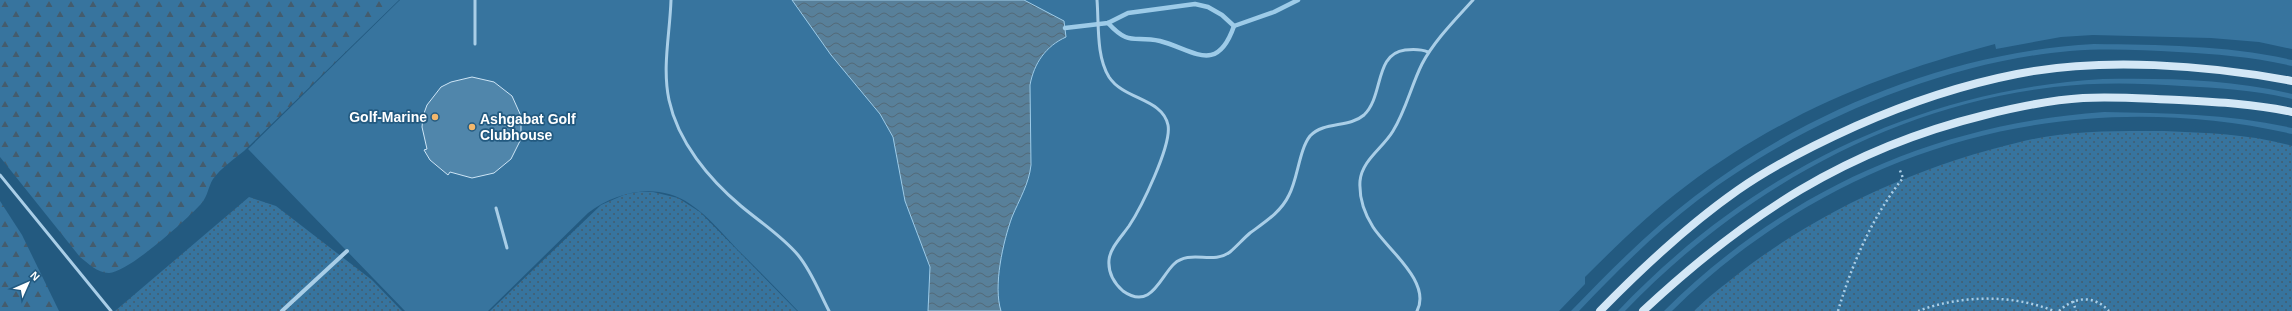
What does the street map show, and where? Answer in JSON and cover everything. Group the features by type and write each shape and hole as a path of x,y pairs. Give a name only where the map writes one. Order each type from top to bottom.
{"street":[{"path":"1600,311 1679,236 1739,189 1806,149 1878,116 1948,90 2018,74 2064,68 2100,66 2158,66 2215,70 2292,81"},
{"path":"1643,311 1727,237 1788,197 1857,159 1933,130 2007,110 2082,98 2157,99 2237,104 2292,112"},
{"path":"282,311 347,251"}],"lane":[{"path":"475,0 475,44"},
{"path":"671,0 667,82 672,112 681,135 704,168 726,193 798,255 815,280 829,311"},
{"path":"1097,0 1103,61 1109,77 1126,93 1158,108 1166,118 1168,127 1168,140 1140,207 1112,251 1109,260 1112,277 1120,289 1130,296 1142,299 1154,293 1169,270 1180,260 1192,257 1210,258 1225,255 1266,222 1279,210 1289,195 1297,175 1305,144 1310,136 1320,129 1355,121 1364,115 1376,96 1383,68 1390,55 1413,49 1428,52"},
{"path":"1417,311 1420,301 1417,286 1408,268 1372,225 1362,202 1360,181 1365,166 1394,129 1414,80 1428,52 1472,0"},
{"path":"0,176 111,311"},
{"path":"496,208 507,248"}],"path":[{"path":"1838,311 1848,281 1866,239 1881,210 1903,178 1899,168"},
{"path":"1918,311 1952,302 1991,299 2024,302 2054,311"},
{"path":"2059,311 2073,301 2089,299 2097,302 2109,311"},
{"path":"2073,301 2076,311"}],"green space":[{"path":"0,0 399,0 244,151 220,171 213,179 207,195 201,204 183,221 157,244 130,264 118,270 105,273 97,270 80,257 0,157"},
{"path":"400,0 2292,0 2292,49 2259,42 2211,38 2093,35 2061,37 1996,49 1995,44 1912,69 1872,83 1833,99 1796,117 1722,160 1686,186 1660,207 1609,253 1585,277 1585,284 1559,311 798,311 697,209 678,197 651,191 638,192 612,199 599,205 588,213 488,311 405,311 248,149"},
{"path":"2094,44 2193,47 2243,51 2292,60 2292,66 2235,56 2138,50 2084,50 2022,57 1972,68 1923,83 1874,101 1827,122 1781,146 1738,172 1698,200 1651,239 1579,311 1571,311 1646,237 1695,196 1738,165 1785,137 1833,112 1883,91 1935,73 1988,59 2041,49"},
{"path":"2103,79 2174,79 2222,82 2292,94 2292,99 2251,91 2210,88 2166,85 2086,84 2054,87 1993,97 1934,113 1876,135 1820,162 1767,193 1717,229 1669,268 1625,311 1618,311 1668,262 1722,219 1779,181 1838,148 1901,121 1966,101 2033,87"},
{"path":"2104,112 2222,117 2269,123 2292,128 2292,134 2207,120 2123,117 2040,124 1959,142 1881,169 1807,207 1737,254 1672,311 1664,311 1711,268 1760,231 1812,198 1866,171 1922,149 1981,131 2041,119"},
{"path":"2164,131 2213,133 2261,139 2292,146 2292,311 1694,311 1738,274 1802,230 1837,210 1908,177 1982,152 2038,138 2092,132"},
{"path":"653,192 678,198 700,212 797,311 490,311 601,205 626,194"},
{"path":"249,197 276,206 372,280 402,311 115,311"},
{"path":"0,201 22,235 59,311 0,311"}],"water":[{"path":"792,0 1024,0 1064,21 1066,37 1052,45 1042,56 1034,69 1030,85 1031,165 1026,185 1012,217 1002,251 998,289 1001,311 928,311 930,267 905,201 893,137 880,114 831,55"}],"building":[{"name":"Ashgabat Golf Clubhouse","path":"472,77 494,82 512,96 521,116 521,139 511,159 494,173 472,178 450,172 448,175 430,160 424,150 427,149 422,127 423,116 427,105 441,87 451,82"}],"waterway":[{"path":"1065,28 1108,23 1128,13 1195,4 1208,7 1222,15 1234,26 1274,12 1298,0"},
{"path":"1108,23 1127,38 1160,41 1203,55 1212,55 1220,50 1227,41 1234,26"}],"place":[{"name":"Golf-Marine","path":"435,117"},
{"name":"Ashgabat Golf Clubhouse","path":"472,127"}]}
